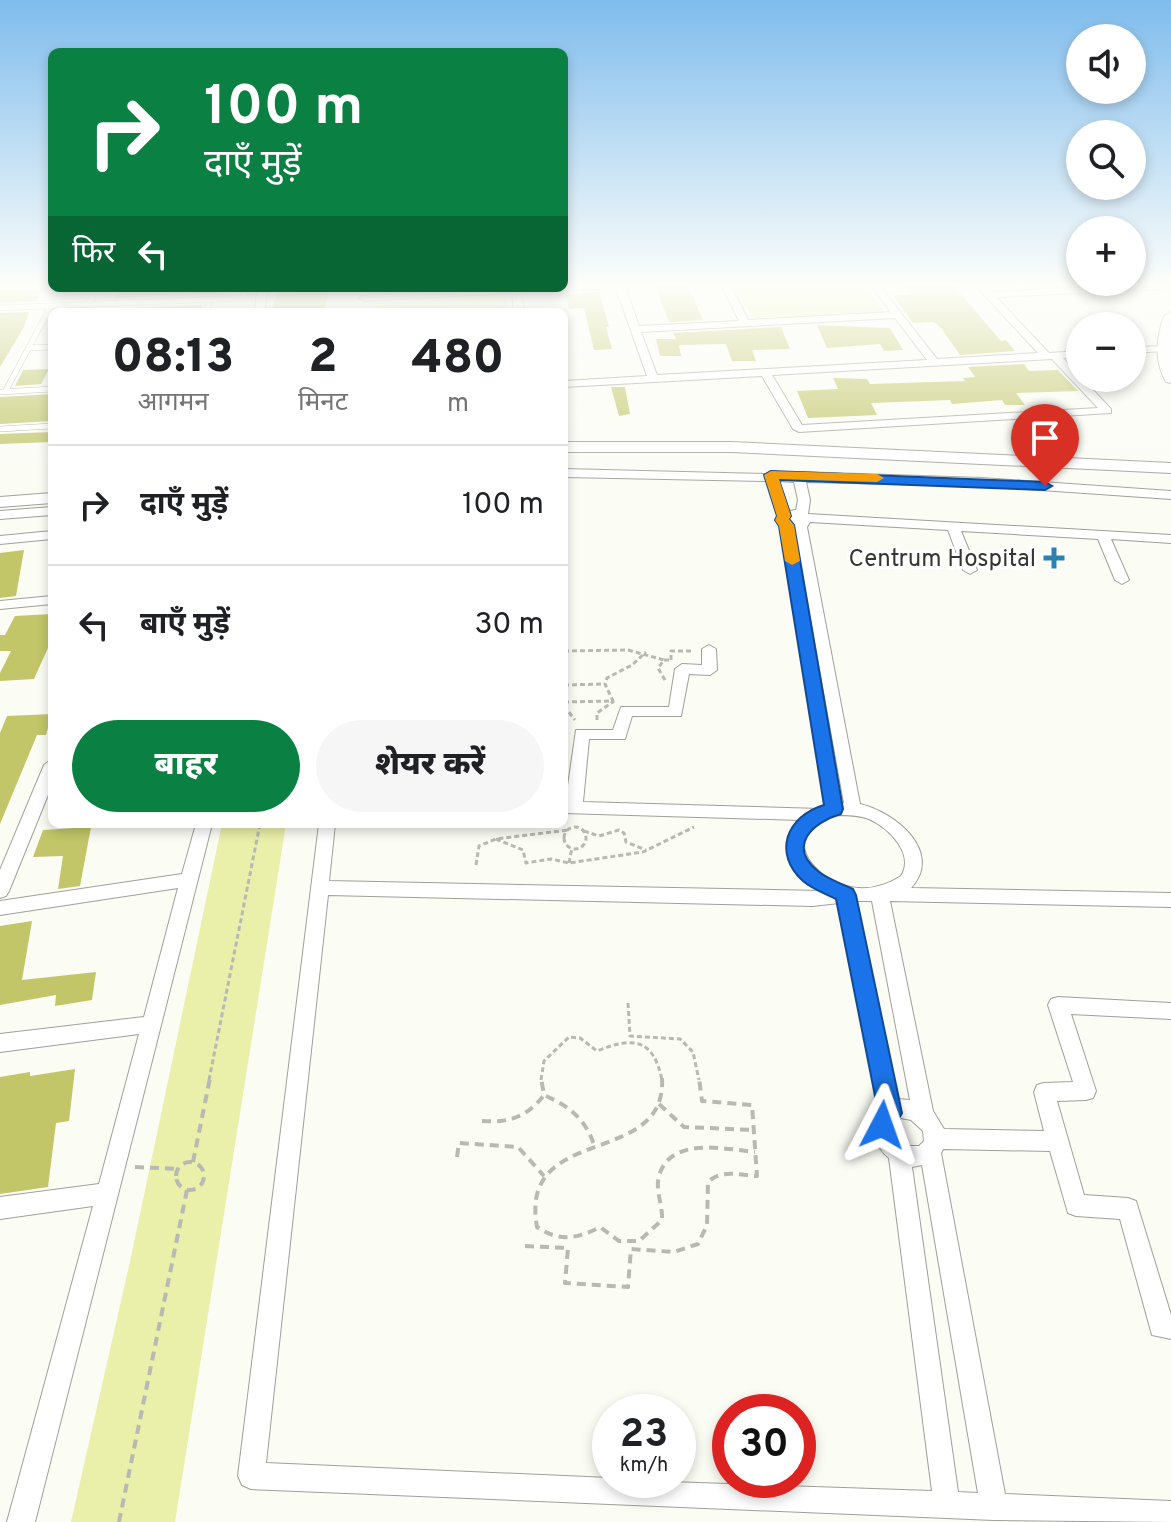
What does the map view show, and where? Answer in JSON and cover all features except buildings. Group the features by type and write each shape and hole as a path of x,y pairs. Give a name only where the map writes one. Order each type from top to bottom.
{"street":[{"path":"645,357 653,379"},
{"path":"930,357 935,363"},
{"path":"568,384 1033,357"},
{"path":"766,373 799,429 1107,411 1051,357"},
{"path":"1163,357 1163,364 1171,379"},
{"path":"568,447 732,447 1171,468"},
{"path":"568,461 723,461 1171,482"},
{"path":"568,473 771,475 982,482 1171,495"},
{"path":"771,475 795,520 853,809"},
{"path":"799,476 804,500 795,520 825,812"},
{"path":"0,487 48,483"},
{"path":"0,502 48,498"},
{"path":"0,515 48,511"},
{"path":"795,520 952,525 1171,539"},
{"path":"952,525 970,570"},
{"path":"0,540 48,535"},
{"path":"1103,535 1122,580"},
{"path":"0,605 48,600"},
{"path":"320,888 813,899 846,895 866,897 899,887 909,877 914,864 913,850 904,835 891,823 853,809 825,812 569,808 582,734 619,735 626,711 676,712 682,669 710,670 709,649"},
{"path":"0,891 48,775"},
{"path":"825,812 804,823 796,836 795,851 812,878 846,895"},
{"path":"21,1522 203,828"},
{"path":"327,828 251,1476 1171,1514"},
{"path":"0,908 191,879"},
{"path":"880,894 1171,900"},
{"path":"880,894 923,1115"},
{"path":"846,895 890,1113"},
{"path":"1171,1011 1058,1005 1086,1091 1044,1092 1055,1141 1076,1205 1128,1209 1161,1326 1171,1327"},
{"path":"0,1043 153,1024"},
{"path":"994,1507 933,1145 930,1122 923,1115 906,1108 885,1118 883,1134 886,1142 899,1154 916,1157 933,1145 1055,1141"},
{"path":"899,1154 947,1505"},
{"path":"0,1208 108,1193"}],"lane":[{"path":"3,392 24,357"},
{"path":"3,392 48,389"},
{"path":"0,429 48,426"}],"path":[{"path":"568,651 621,648 646,652 664,660"},
{"path":"605,684 613,673 632,665 646,652"},
{"path":"568,685 605,684"},
{"path":"568,702 613,701 605,684"},
{"path":"496,839 499,843 523,850 526,863 551,859 569,863 646,850 693,827 708,828"},
{"path":"193,1162 259,828"},
{"path":"476,865 479,846 496,839 568,830 599,836 619,830 624,833 626,842 646,850"},
{"path":"568,830 563,841 572,848"},
{"path":"572,848 587,842 588,836 584,831"},
{"path":"569,863 572,848"},
{"path":"525,1246 568,1248 565,1283 628,1287 631,1249 687,1250 699,1243 707,1232 705,1188 710,1179 716,1175 757,1176 752,1105 702,1101 695,1052 690,1044 664,1034 630,1036 628,1003"},
{"path":"482,1121 506,1123 519,1119 535,1108 544,1095 541,1079 544,1061 569,1037 580,1038 597,1051 619,1041 630,1042 645,1047 655,1057 660,1069 659,1104 653,1114 639,1125 595,1148 556,1163 544,1176 535,1194 533,1210 537,1227 550,1238 565,1240 600,1227 619,1241 639,1241 662,1220 660,1174 669,1159 693,1148 755,1152"},
{"path":"544,1095 581,1117 588,1125 595,1148"},
{"path":"659,1104 684,1127 754,1130"},
{"path":"457,1157 459,1143 518,1147 544,1176"},
{"path":"115,1166 179,1169 193,1162 203,1166 205,1174 201,1183 187,1190"},
{"path":"179,1169 175,1183 187,1190"},
{"path":"119,1522 187,1190"}],"green space":[{"path":"221,828 285,828 175,1522 71,1522 131,1257"}],"slow traffic":[{"path":"792,561 786,525 782,520 784,516 771,475 877,478"}],"place":[{"name":"Centrum Hospital","path":"1054,558"}],"route":[{"path":"882,1125 890,1113 846,895 812,878 795,851 796,836 804,823 817,814 834,809 786,525 771,475 1045,486"}]}
